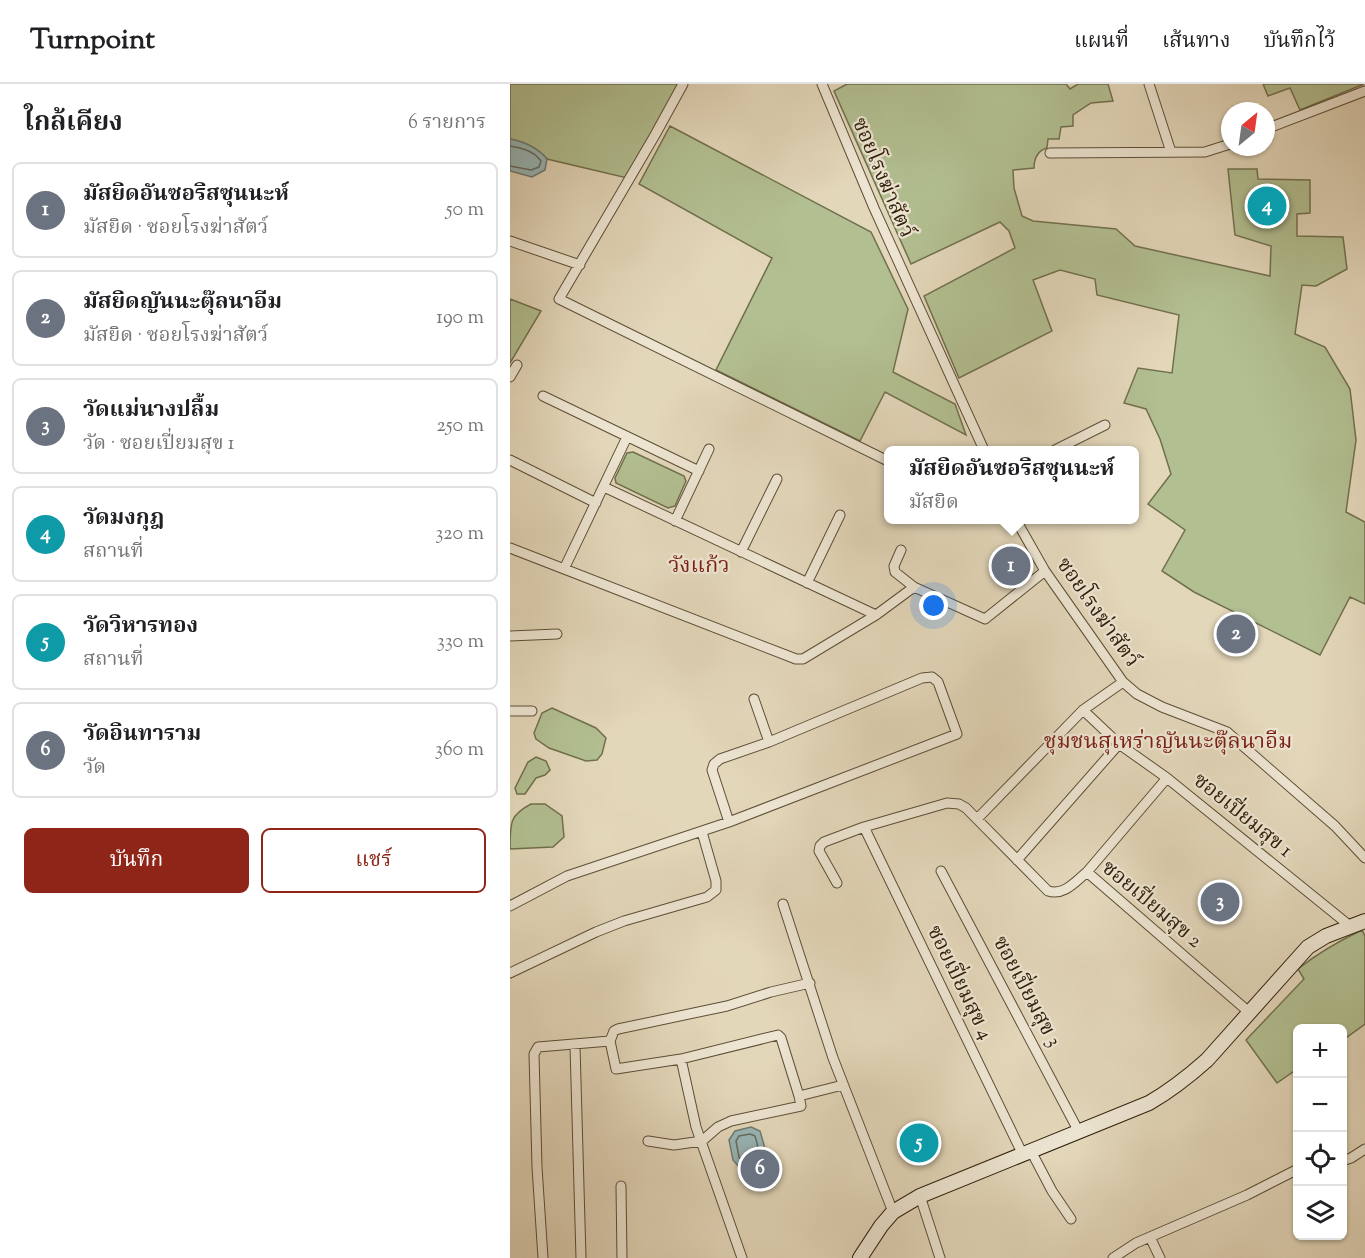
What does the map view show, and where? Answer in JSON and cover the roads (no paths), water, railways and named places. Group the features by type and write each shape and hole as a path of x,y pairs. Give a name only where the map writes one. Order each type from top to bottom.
{"main road":[{"path":"860,1258 893,1212 920,1196 1079,1132 1158,1097 1199,1067 1308,946 1326,936 1365,922"}],"street":[{"path":"683,84 559,299 884,458"},
{"name":"ซอยโรงฆ่าสัตว์","path":"822,84 874,208 982,446"},
{"path":"1149,84 1171,152"},
{"path":"1275,125 1365,90"},
{"path":"1050,153 1205,152 1221,147"},
{"path":"510,241 580,265"},
{"path":"510,377 517,365"},
{"path":"543,396 699,471"},
{"path":"1062,446 1106,425"},
{"path":"564,569 627,437"},
{"path":"675,520 710,449"},
{"path":"510,460 596,503"},
{"path":"741,552 777,479"},
{"path":"604,487 876,615"},
{"path":"807,583 840,515"},
{"name":"ซอยโรงฆ่าสัตว์","path":"1016,524 1044,571 1123,682 1137,694 1162,707 1227,732 1335,826 1365,858"},
{"path":"510,548 796,659 809,657 876,615 915,587"},
{"path":"901,550 894,566 895,572 915,587 985,620 1044,571"},
{"path":"510,636 557,634"},
{"path":"510,906 567,876 702,832 729,822 957,734 938,682 932,677 922,678 769,742 720,759 714,764 712,770 729,822"},
{"path":"977,819 1083,710 1123,682"},
{"path":"754,699 769,742"},
{"name":"ซอยเปี่ยมสุข 1","path":"1083,710 1119,744 1167,778 1350,926"},
{"path":"510,711 532,711"},
{"path":"1017,860 1119,744"},
{"path":"1087,872 1167,778"},
{"name":"ซอยเปี่ยมสุข 2","path":"837,883 819,851 824,842 864,827 947,803 959,804 966,808 1048,891 1056,894 1065,890 1087,872 1250,1013"},
{"name":"ซอยเปี่ยมสุข 4","path":"864,827 1027,1153 1071,1219"},
{"path":"510,974 596,932 624,921 707,897 716,891 716,881 702,832"},
{"name":"ซอยเปี่ยมสุข 3","path":"941,871 1079,1132"},
{"path":"783,904 843,1085 893,1212"},
{"path":"648,1141 674,1145 702,1141 718,1127 731,1121 799,1107 801,1105 800,1096 781,1038 778,1035 681,1059 616,1069 610,1041 614,1031 727,1006 810,983"},
{"path":"543,1258 537,1167 534,1054 538,1047 575,1046 610,1041"},
{"path":"575,1046 581,1258"},
{"path":"681,1059 689,1100 742,1258"},
{"path":"800,1096 843,1085"},
{"path":"1347,1159 1365,1149"},
{"path":"1113,1258 1150,1237 1247,1195 1293,1172"},
{"path":"621,1186 622,1258"},
{"path":"920,1196 940,1258"},
{"path":"1150,1237 1160,1258"}],"water":[{"path":"510,139 526,143 539,151 547,159 545,170 532,177 510,171"},
{"path":"751,1127 760,1131 766,1152 762,1162 753,1168 740,1168 733,1160 729,1140 735,1131"}],"place":[{"name":"วัดมงกุฎ","path":"1267,206"},
{"name":"มัสยิดอันซอริสซุนนะห์","path":"1011,566"},
{"name":"มัสยิดญันนะตุ๊ลนาอีม","path":"1236,634"},
{"name":"วัดแม่นางปลื้ม","path":"1220,902"},
{"name":"วัดวิหารทอง","path":"919,1143"},
{"name":"วัดอินทาราม","path":"760,1169"}],"district":[{"name":"วังแก้ว","path":"699,567"},
{"name":"ชุมชนสุเหร่าญันนะตุ๊ลนาอีม","path":"1168,743"}]}
